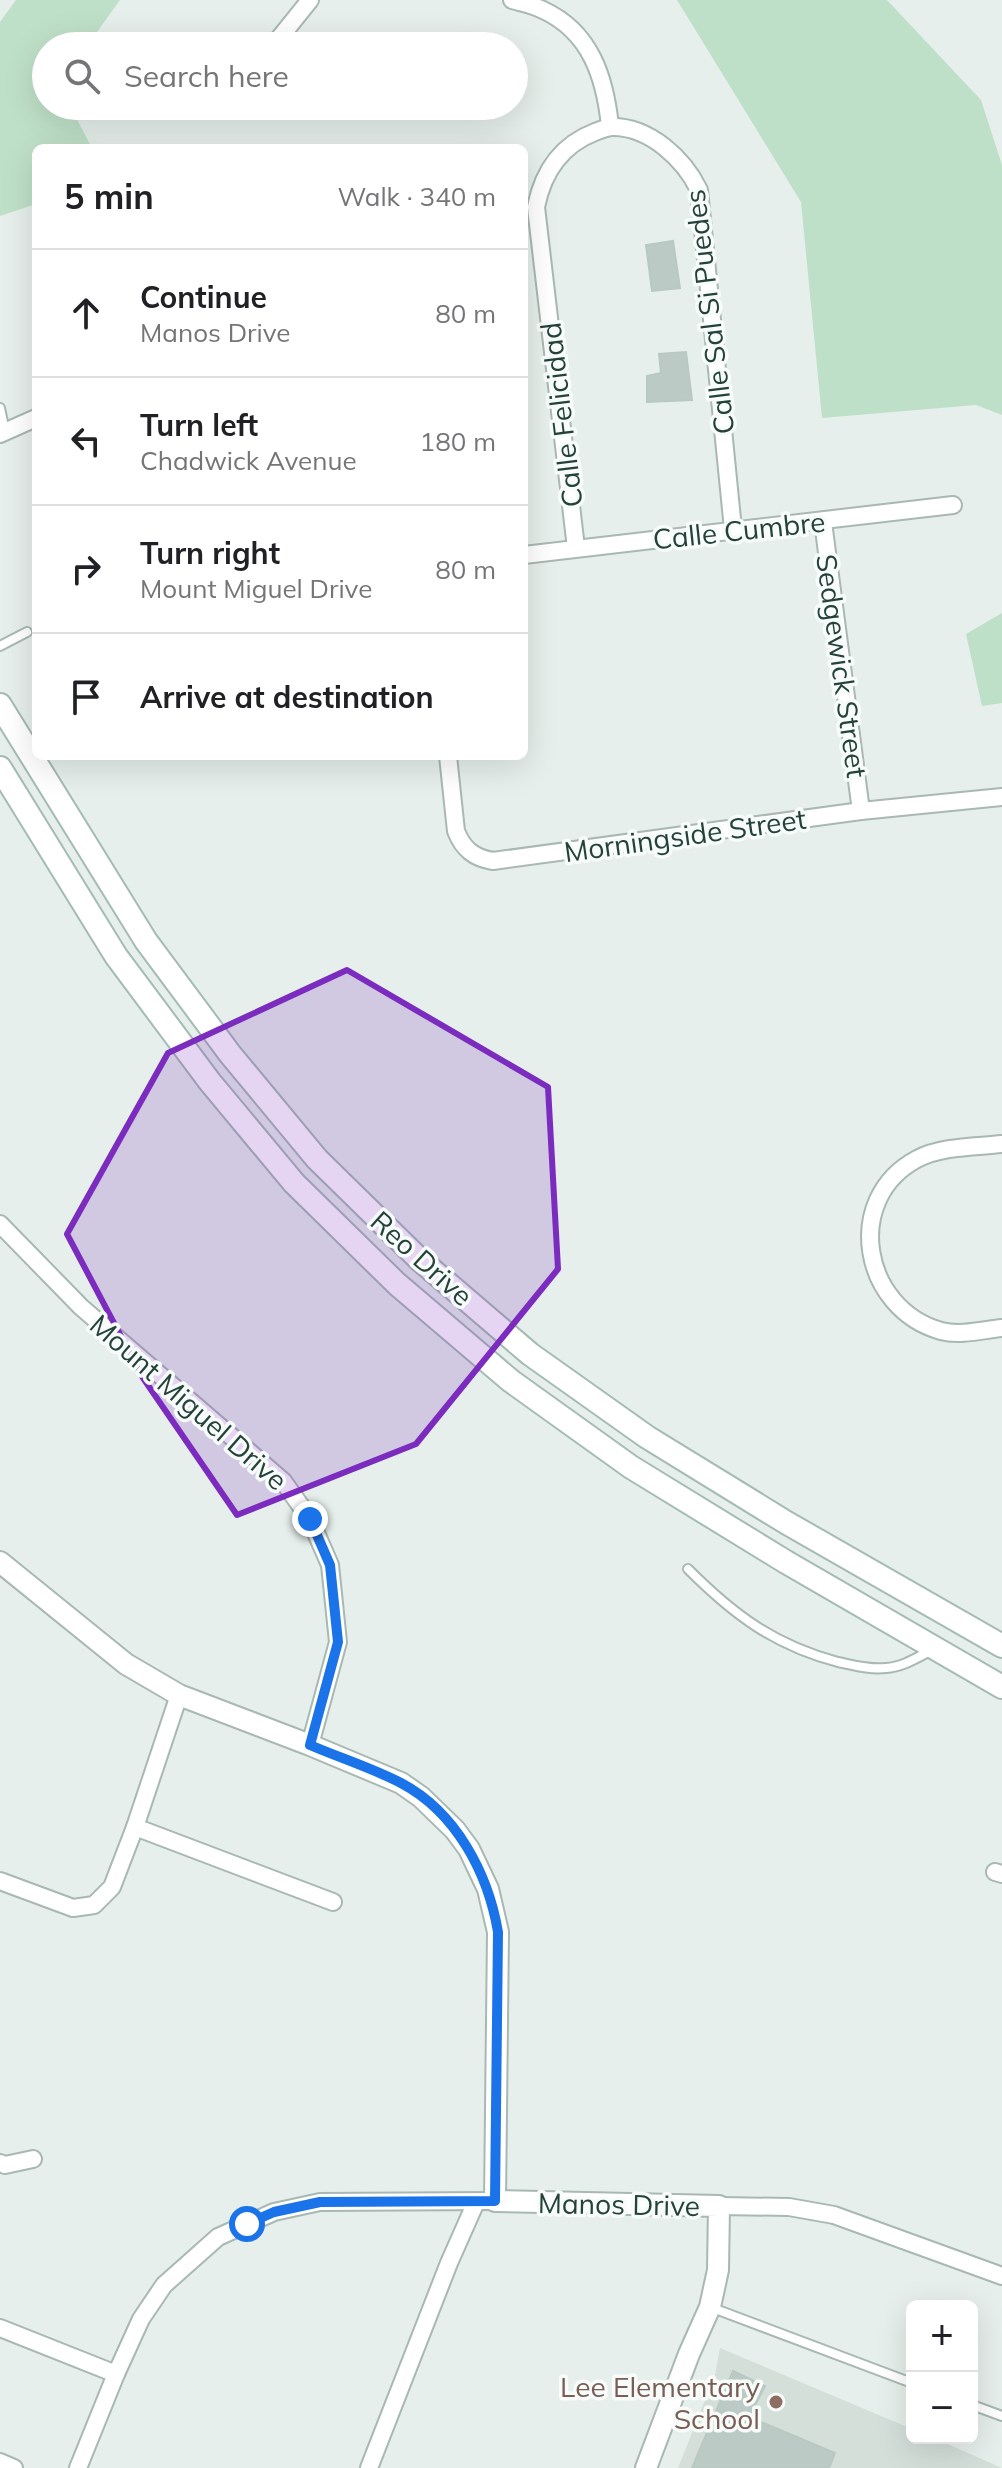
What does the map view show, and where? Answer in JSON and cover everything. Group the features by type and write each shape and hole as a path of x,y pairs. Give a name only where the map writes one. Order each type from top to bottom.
{"main road":[{"name":"Reo Drive","path":"0,705 32,757"},
{"name":"Reo Drive","path":"34,760 146,941 230,1054 317,1159 419,1259 530,1354 647,1437 787,1523 1002,1646"},
{"name":"Reo Drive","path":"0,768 116,956 210,1082 294,1183 397,1284 511,1381 631,1467 786,1562 1002,1687"}],"street":[{"path":"284,32 310,0"},
{"path":"512,0 542,9 557,18 582,42 604,83 610,126"},
{"name":"Calle Sal Si Puedes","path":"610,126 638,132 664,146 686,168 699,190 733,529"},
{"name":"Calle Felicidad","path":"576,548 536,207 544,177 562,152 584,136 610,126"},
{"path":"3,433 32,420"},
{"name":"Calle Cumbre","path":"528,554 953,505"},
{"name":"Sedgewick Street","path":"823,522 861,811"},
{"name":"Morningside Street","path":"448,760 459,839 471,854 493,861 861,811 1002,797"},
{"path":"1002,1144 932,1153 905,1167 884,1189 870,1227 875,1269 890,1297 900,1308 924,1325 951,1333 1002,1328"},
{"name":"Mount Miguel Drive","path":"0,1224 81,1307 283,1481 310,1519 330,1565 338,1642 310,1745"},
{"path":"0,1562 126,1664 179,1695 401,1783 421,1797 455,1830 469,1849 488,1889 498,1932 486,2202 449,2263 369,2468"},
{"path":"0,1881 73,1908 94,1905 112,1887 179,1695"},
{"path":"135,1827 333,1902"},
{"path":"0,2163 5,2165 33,2159"},
{"name":"Manos Drive","path":"78,2468 141,2319 164,2285 218,2237 274,2212 320,2202 789,2207 834,2215 1002,2276"},
{"path":"646,2468 710,2307 718,2270 719,2206"},
{"path":"0,2328 116,2374"},
{"path":"0,2462 14,2468"}],"lane":[{"path":"0,408 3,433"},
{"path":"0,646 27,632"},
{"path":"688,1569 719,1600 745,1619 778,1641 814,1656 859,1667 887,1668 907,1663 936,1648"},
{"path":"710,2307 906,2381"},
{"path":"978,2407 1002,2416"}],"highlighted area":[{"path":"347,970 548,1087 558,1269 416,1444 237,1515 143,1378 67,1234 168,1053"}],"shaded area":[{"name":"Lee Elementary School","path":"720,2348 906,2426 906,2444 948,2444 1002,2468 678,2468 715,2375"}],"green space":[{"path":"16,0 120,0 97,32 32,32 32,120 77,120 90,144 32,144 32,205 0,216 0,22"},
{"path":"677,0 887,0 981,100 1002,165 1002,415 976,405 822,418 801,202"},
{"path":"1002,613 1002,703 982,706 966,634"}],"building":[{"path":"673,241 680,288 652,291 646,245"},
{"path":"686,352 692,400 647,402 647,376 661,373 659,354"},
{"path":"733,2371 765,2386 749,2417 835,2453 829,2468 692,2468"}],"place":[{"name":"Lee Elementary School","path":"776,2402"}],"route":[{"path":"247,2224 274,2212 320,2202 495,2201 498,1932 494,1910 488,1889 469,1849 439,1812 401,1783 310,1745 338,1642 330,1565 310,1519"}]}
